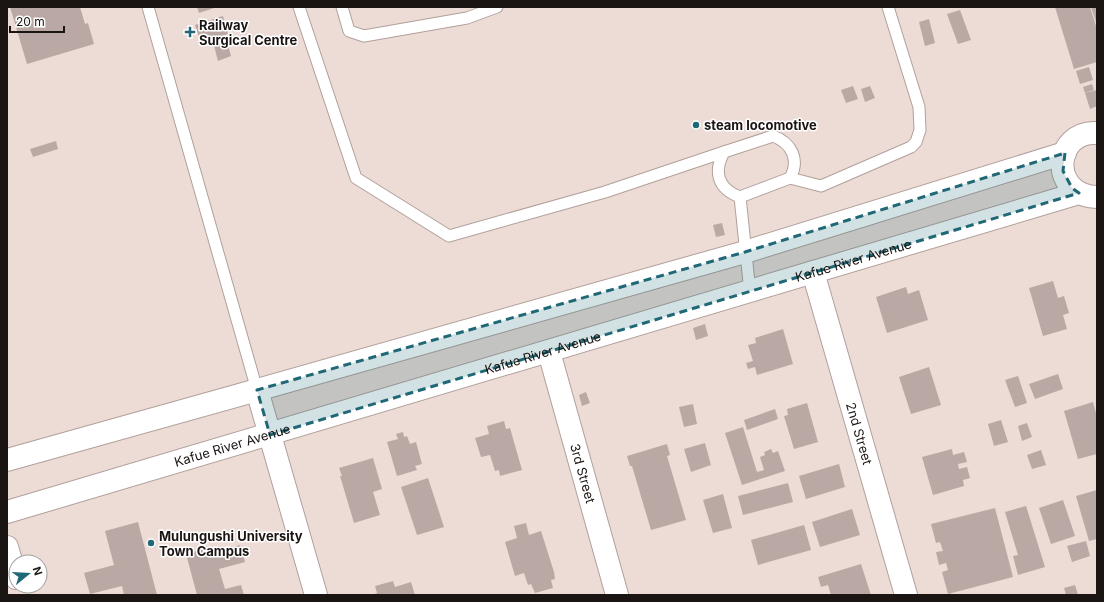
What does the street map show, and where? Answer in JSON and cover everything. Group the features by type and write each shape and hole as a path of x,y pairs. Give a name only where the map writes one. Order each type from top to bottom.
{"street":[{"path":"1088,195 1072,188 1066,180 1062,162 1070,144 1077,138 1086,134 1097,133"},
{"path":"7,460 745,252 1065,153"},
{"name":"Kafue River Avenue","path":"7,512 549,352 813,272 1088,195"},
{"name":"2nd Street","path":"813,272 906,595"},
{"name":"3rd Street","path":"549,352 617,595"},
{"path":"257,390 316,595"}],"lane":[{"path":"148,7 257,390"},
{"path":"300,7 356,178 449,236 605,192 773,136 786,143 794,156 794,171 790,178"},
{"path":"342,7 349,31 364,36 467,18 497,7"},
{"path":"700,160 718,176 726,189 732,194 740,197 790,178 821,186 911,147 916,142 920,130 919,107 888,7"},
{"path":"718,176 720,159 724,152"},
{"path":"740,197 750,292"}],"highlighted area":[{"path":"1065,153 1063,171 1072,188 1079,193 270,435 257,390 745,252"}],"building":[{"path":"10,7 80,7 85,24 88,23 94,44 27,64"},
{"path":"197,7 217,7 199,13"},
{"path":"1055,7 1090,7 1097,29 1097,62 1074,69"},
{"path":"1091,7 1097,7 1097,25"},
{"path":"960,10 971,40 958,44 947,14"},
{"path":"223,16 228,34 201,43 195,25"},
{"path":"929,19 935,43 925,46 919,22"},
{"path":"227,42 231,56 218,61 214,46"},
{"path":"1089,67 1093,80 1080,84 1076,71"},
{"path":"1092,84 1094,90 1085,93 1083,87"},
{"path":"853,86 858,99 846,103 841,90"},
{"path":"870,86 875,98 865,102 861,89"},
{"path":"1097,90 1097,106 1090,109 1085,93"},
{"path":"56,141 58,149 33,157 30,149"},
{"path":"722,223 725,235 716,237 713,225"},
{"path":"1053,281 1058,298 1064,296 1069,313 1063,315 1067,329 1043,336 1029,288"},
{"path":"906,287 908,294 919,290 928,320 887,333 876,297"},
{"path":"705,324 708,336 696,340 693,328"},
{"path":"783,329 793,364 757,375 755,367 748,369 746,363 753,361 748,345 756,343 755,338"},
{"path":"929,367 941,405 911,414 899,377"},
{"path":"1058,374 1063,389 1035,399 1029,384"},
{"path":"1018,376 1027,403 1015,407 1005,380"},
{"path":"586,392 590,403 582,406 579,395"},
{"path":"1093,402 1097,417 1097,454 1078,459 1064,411"},
{"path":"807,403 818,442 794,449 784,416 788,415 787,409"},
{"path":"693,404 697,424 684,427 679,407"},
{"path":"775,409 778,419 747,430 744,420"},
{"path":"1001,420 1008,442 994,446 988,424"},
{"path":"504,421 506,429 510,428 522,470 500,476 499,470 495,471 490,455 481,457 475,438 489,434 487,426"},
{"path":"1027,423 1032,437 1022,441 1018,426"},
{"path":"743,427 757,472 764,470 760,457 765,455 764,452 771,449 773,453 778,451 785,471 742,485 725,433"},
{"path":"403,432 404,437 407,436 410,444 416,442 422,464 415,466 417,470 397,476 387,442 398,439 396,434"},
{"path":"705,443 711,465 691,472 684,449"},
{"path":"667,444 670,455 667,456 686,520 651,530 632,466 630,466 627,456"},
{"path":"952,449 953,455 964,452 967,462 958,464 959,469 967,467 970,478 963,480 964,486 933,495 922,457"},
{"path":"1041,450 1046,465 1032,469 1027,455"},
{"path":"373,458 382,489 373,492 380,515 354,523 339,468"},
{"path":"839,464 845,487 806,499 799,476"},
{"path":"428,478 444,527 417,535 401,487"},
{"path":"788,483 793,502 743,515 738,496"},
{"path":"1097,490 1097,539 1089,541 1076,496"},
{"path":"723,494 732,528 713,533 703,500"},
{"path":"1063,500 1075,536 1051,544 1039,508"},
{"path":"1026,506 1045,567 1018,575 1013,556 1018,555 1005,512"},
{"path":"995,508 1013,577 948,594 942,572 948,570 946,563 939,565 936,552 943,551 940,542 936,543 931,524"},
{"path":"852,509 860,535 820,547 812,522"},
{"path":"138,522 157,595 124,595 122,586 90,594 84,573 114,565 105,531"},
{"path":"526,523 529,535 541,531 555,579 551,580 553,588 535,593 531,584 528,585 524,573 515,576 505,542 517,538 514,526"},
{"path":"804,525 811,550 758,565 751,540"},
{"path":"1086,541 1090,556 1072,562 1067,546"},
{"path":"240,545 245,562 219,569 225,589 241,585 244,595 197,595 186,554 211,547 213,553"},
{"path":"861,564 871,595 831,595 828,585 821,587 818,577"},
{"path":"393,581 395,587 411,582 415,595 372,595 377,593 375,586"},
{"path":"1075,585 1078,595 1066,595 1064,588"}],"place":[{"name":"Railway Surgical Centre","path":"190,32"},
{"name":"steam locomotive","path":"696,125"},
{"name":"Mulungushi University Town Campus","path":"151,543"}]}
